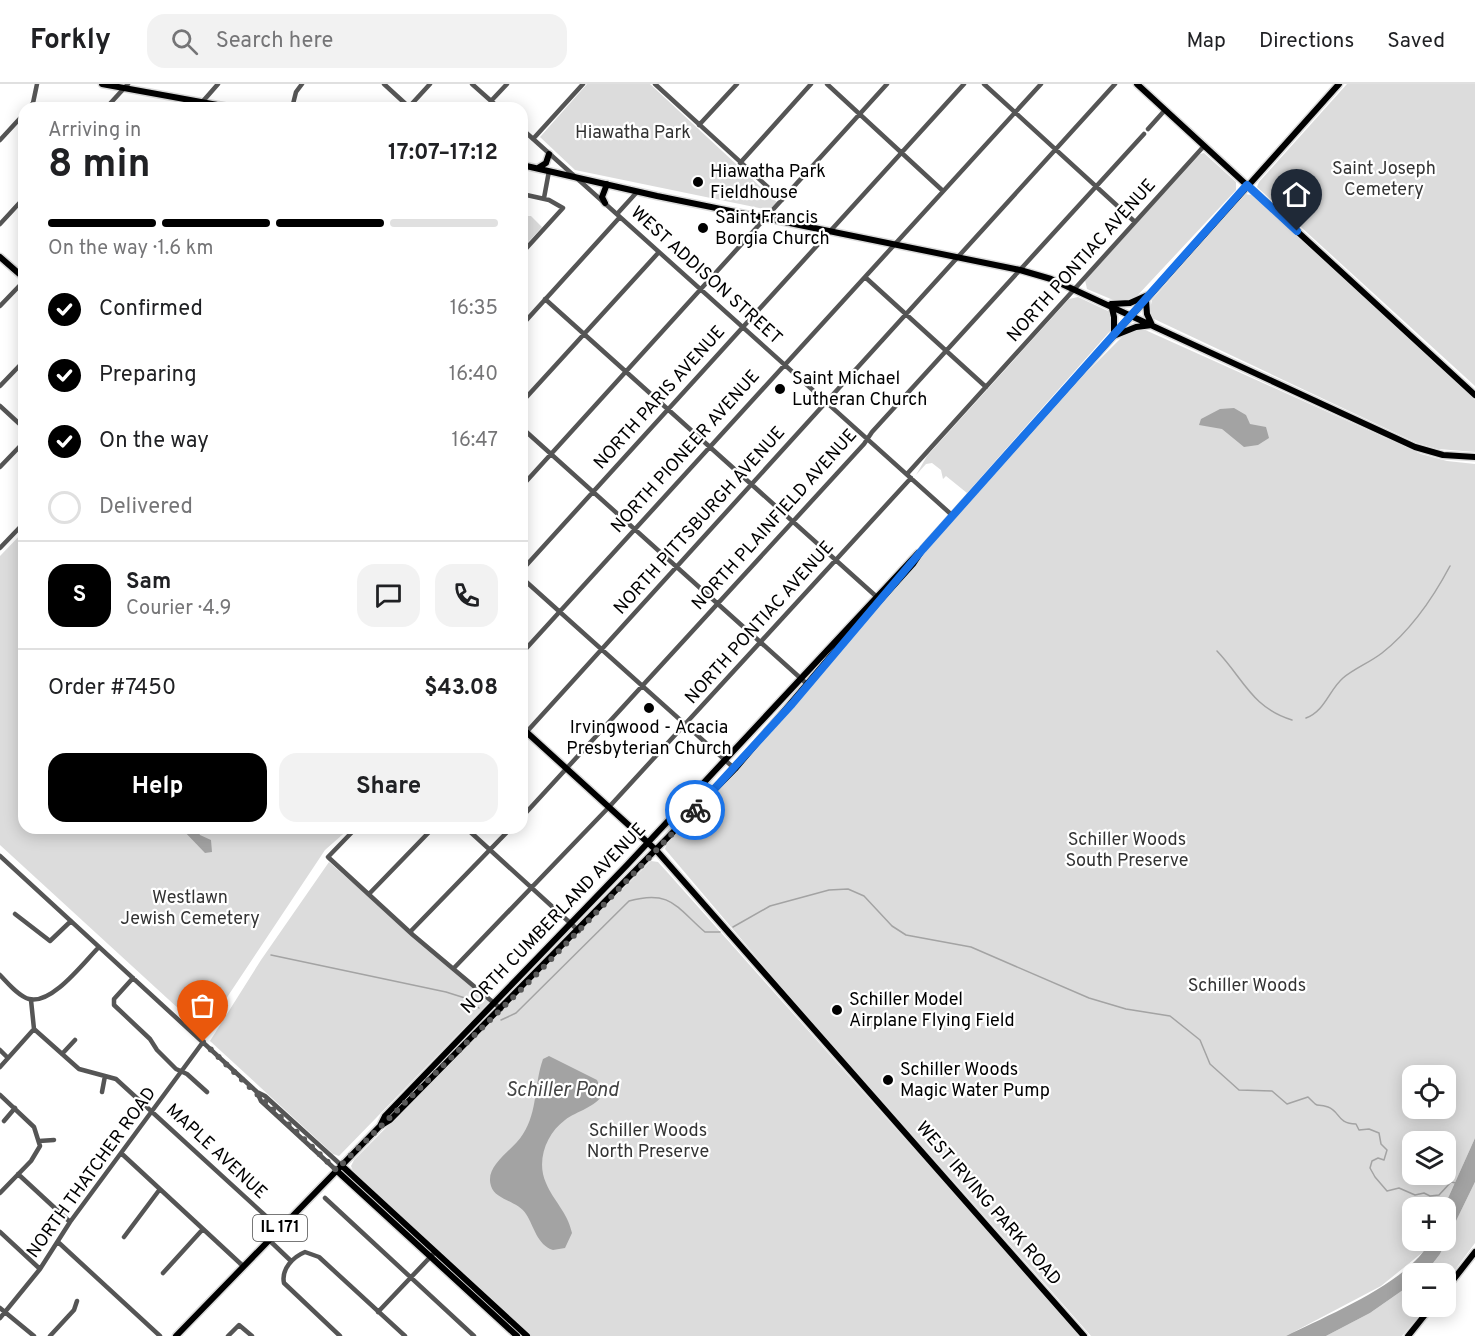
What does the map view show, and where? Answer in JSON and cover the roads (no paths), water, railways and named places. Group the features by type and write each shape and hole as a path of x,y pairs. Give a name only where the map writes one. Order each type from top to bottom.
{"main road":[{"path":"102,84 126,86 202,102"},
{"path":"1137,84 1475,395"},
{"name":"IL 171","path":"1247,185 1339,84"},
{"path":"538,168 546,163 549,154"},
{"path":"528,166 637,192 1020,270 1111,304 1415,447 1443,455 1475,457"},
{"path":"605,203 602,197 607,184"},
{"name":"NORTH CUMBERLAND AVENUE","path":"380,1126 385,1116 571,924 800,678 878,598 1247,185"},
{"path":"0,257 18,274"},
{"path":"1111,304 1130,303 1152,293"},
{"path":"1146,300 1147,314 1153,325"},
{"path":"1111,304 1114,336 1136,327 1153,325"},
{"name":"NORTH CUMBERLAND AVENUE","path":"176,1336 380,1126 390,1120 579,931 735,769 878,598"},
{"name":"WEST IRVING PARK ROAD","path":"528,737 656,850 1084,1336"},
{"path":"339,1168 522,1335"},
{"path":"1456,1276 1475,1252"},
{"path":"1408,1336 1423,1317"}],"street":[{"path":"33,102 37,84"},
{"path":"202,102 218,84"},
{"path":"294,102 296,92 302,84"},
{"path":"384,84 402,102"},
{"path":"414,102 430,84"},
{"path":"472,84 492,101 507,84"},
{"path":"533,139 583,84"},
{"path":"699,125 737,84"},
{"path":"740,163 812,84"},
{"path":"827,84 943,191"},
{"path":"528,479 887,84"},
{"name":"NORTH PARIS AVENUE","path":"528,563 964,84"},
{"path":"984,84 1135,222"},
{"name":"NORTH PIONEER AVENUE","path":"528,647 1041,84"},
{"name":"NORTH PITTSBURGH AVENUE","path":"528,728 602,650 1115,84"},
{"path":"657,85 782,200"},
{"path":"111,102 126,86"},
{"path":"1148,129 1165,110"},
{"path":"0,140 18,120"},
{"name":"WEST ADDISON STREET","path":"528,134 953,516"},
{"name":"NORTH PLAINFIELD AVENUE","path":"528,811 568,770 1144,134"},
{"name":"NORTH PONTIAC AVENUE","path":"454,968 609,807 836,560 986,387 1204,146"},
{"path":"544,198 549,171"},
{"path":"528,318 637,192"},
{"path":"528,195 544,198 563,208 528,246"},
{"path":"0,224 18,204"},
{"path":"528,395 658,252"},
{"path":"865,277 986,387"},
{"path":"0,306 18,286"},
{"path":"545,299 878,598"},
{"path":"0,386 18,367"},
{"path":"0,406 18,422"},
{"path":"528,433 807,684"},
{"path":"0,467 18,448"},
{"path":"0,548 18,529"},
{"path":"528,583 735,769"},
{"path":"350,834 328,857 410,932 501,1009"},
{"path":"369,894 427,834"},
{"path":"473,834 579,931"},
{"path":"410,932 505,834"},
{"path":"0,856 257,1092 261,1101 339,1168"},
{"path":"0,866 5,861"},
{"path":"15,914 50,941 71,921"},
{"path":"0,975 21,994 32,999 43,999 54,992 99,947"},
{"path":"133,978 112,1002 150,1039 159,1053 207,1092"},
{"path":"0,1067 34,1029 32,999"},
{"name":"MAPLE AVENUE","path":"34,1029 79,1069 116,1079 280,1229"},
{"path":"62,1054 75,1040"},
{"name":"NORTH THATCHER ROAD","path":"0,1318 40,1269 70,1222 203,1042"},
{"path":"0,1050 8,1058"},
{"path":"102,1092 105,1076"},
{"path":"0,1095 34,1127 39,1141 39,1150 0,1192"},
{"path":"4,1121 15,1108"},
{"path":"39,1141 54,1140"},
{"path":"121,1154 243,1266"},
{"path":"18,1174 70,1222"},
{"path":"124,1237 160,1189"},
{"path":"325,1198 474,1336"},
{"path":"163,1272 203,1229"},
{"path":"0,1232 40,1269"},
{"path":"269,1240 291,1262"},
{"path":"58,1242 160,1336"},
{"path":"340,1336 284,1283 284,1271 291,1262 305,1252 314,1253 405,1336"},
{"path":"378,1312 433,1254"},
{"path":"50,1336 74,1310 77,1301"},
{"path":"0,1308 34,1336"},
{"path":"228,1336 239,1324 252,1336"},
{"path":"181,1330 187,1336"}],"water":[{"path":"1234,408 1246,415 1250,424 1266,427 1269,438 1258,445 1244,447 1222,429 1199,425 1201,419 1220,409"},
{"path":"187,834 200,834 211,840 212,852 205,853"},
{"name":"Schiller Pond","path":"549,1056 597,1080 603,1094 596,1102 558,1126 545,1148 543,1175 572,1233 565,1248 553,1250 543,1244 526,1214 518,1206 493,1191 490,1178 501,1158 519,1140 528,1125 534,1107 543,1059"},
{"path":"1475,1138 1475,1182 1456,1221 1456,1197 1448,1197 1456,1185"},
{"path":"1423,1251 1441,1251 1433,1263 1412,1263"},
{"path":"1402,1272 1402,1291 1370,1313 1326,1336 1286,1336 1344,1308"}],"waterway":[{"path":"1306,718 1318,710 1343,678 1382,653 1402,635 1428,602 1450,566"},
{"path":"1217,651 1258,700 1278,715 1292,720"},
{"path":"733,927 770,906 829,890 848,889 864,896 892,926 906,935 971,947 1089,998 1126,1009 1170,1016 1200,1040 1210,1064 1239,1090 1272,1091 1287,1104 1308,1097 1316,1104 1332,1109 1345,1122 1356,1124 1359,1130 1369,1129 1379,1133 1381,1144 1387,1150 1384,1160 1378,1158 1372,1161 1370,1168 1387,1191 1399,1188 1415,1195 1424,1193 1430,1196 1439,1195 1448,1185"},
{"path":"501,1020 516,1013 629,901 655,897 664,899 680,908 705,932 720,932"},
{"path":"271,955 446,992 465,998 479,1008"}],"place":[{"name":"Hiawatha Park Fieldhouse","path":"698,182"},
{"name":"Saint Francis Borgia Church","path":"703,228"},
{"name":"Saint Michael Lutheran Church","path":"780,389"},
{"name":"Irvingwood - Acacia Presbyterian Church","path":"649,708"},
{"name":"Schiller Model Airplane Flying Field","path":"837,1010"},
{"name":"Schiller Woods Magic Water Pump","path":"888,1080"}],"park label":[{"name":"Hiawatha Park","path":"633,133"},
{"name":"Saint Joseph Cemetery","path":"1384,179"},
{"name":"Schiller Woods South Preserve","path":"1127,850"},
{"name":"Westlawn Jewish Cemetery","path":"190,908"},
{"name":"Schiller Woods","path":"1247,986"},
{"name":"Schiller Woods North Preserve","path":"648,1141"}]}
